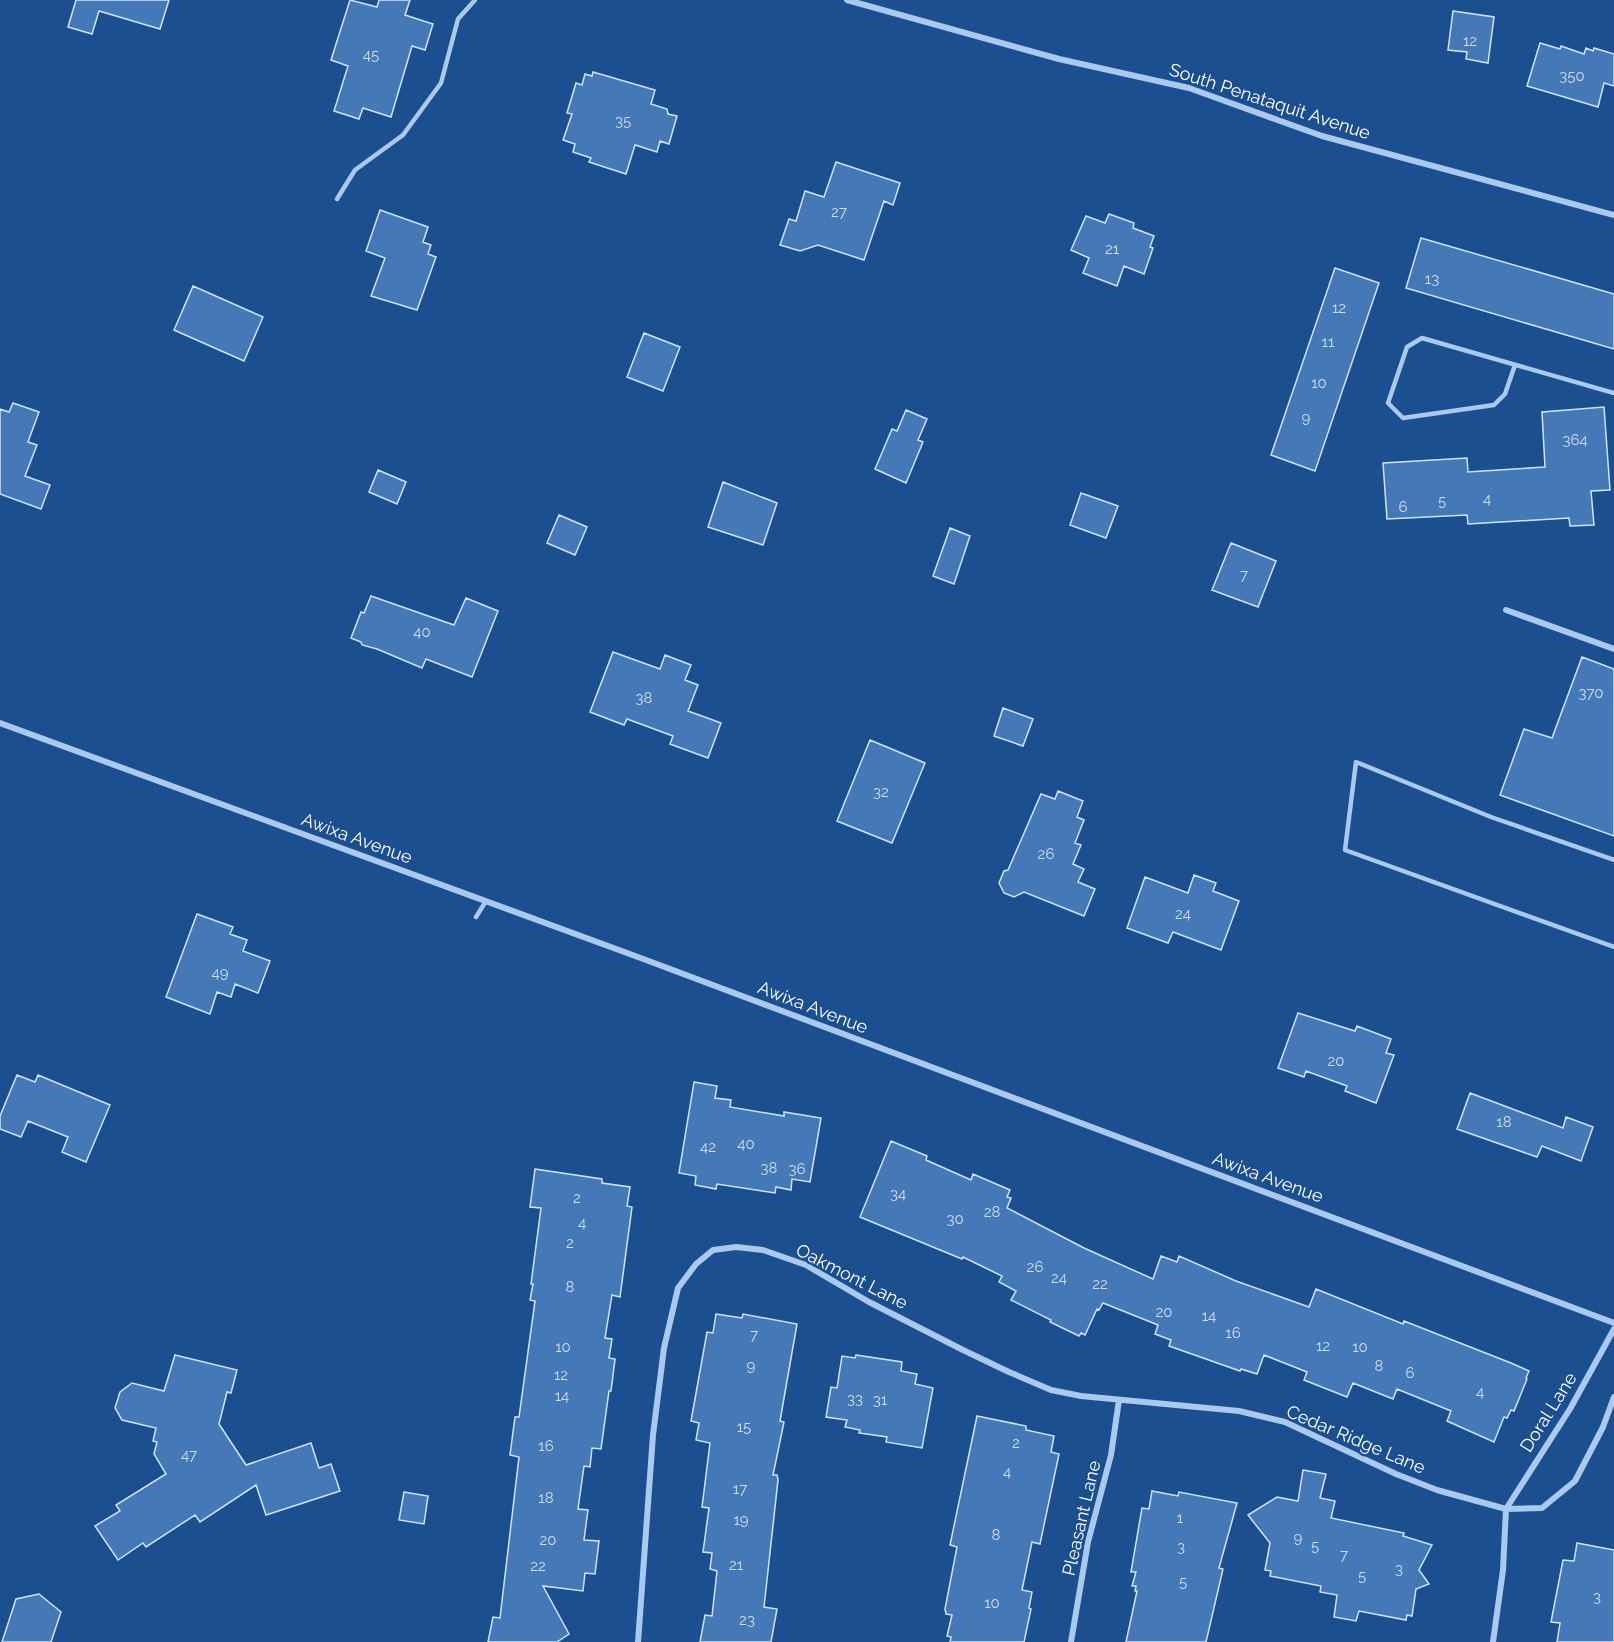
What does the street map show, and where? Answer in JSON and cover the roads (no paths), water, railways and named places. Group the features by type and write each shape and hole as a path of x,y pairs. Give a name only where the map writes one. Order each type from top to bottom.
{"street":[{"name":"South Penataquit Avenue","path":"847,0 1059,59 1190,88 1322,136 1614,216"},
{"path":"1506,610 1614,649"},
{"name":"Awixa Avenue","path":"0,723 486,901 1614,1323"},
{"name":"Oakmont Lane","path":"638,1642 654,1435 664,1348 678,1288 696,1264 713,1250 736,1247 763,1250 806,1265 869,1302 1009,1372 1051,1390 1119,1400"},
{"name":"Doral Lane","path":"1493,1642 1503,1570 1506,1509 1570,1409 1614,1329"},
{"path":"1506,1509 1542,1508 1575,1481 1603,1427 1614,1397"},
{"name":"Cedar Ridge Lane","path":"1119,1400 1239,1410 1285,1422 1427,1486 1506,1509"},
{"name":"Pleasant Lane","path":"1071,1642 1088,1542 1110,1455 1119,1400"}],"lane":[{"path":"337,199 355,170 403,135 441,83 458,20 475,0"},
{"path":"1515,364 1505,394 1494,405 1403,418 1389,403 1407,346 1422,338 1515,364 1614,393"},
{"path":"1614,860 1491,817 1356,762 1345,850 1614,948"},
{"path":"476,917 486,901"}]}
